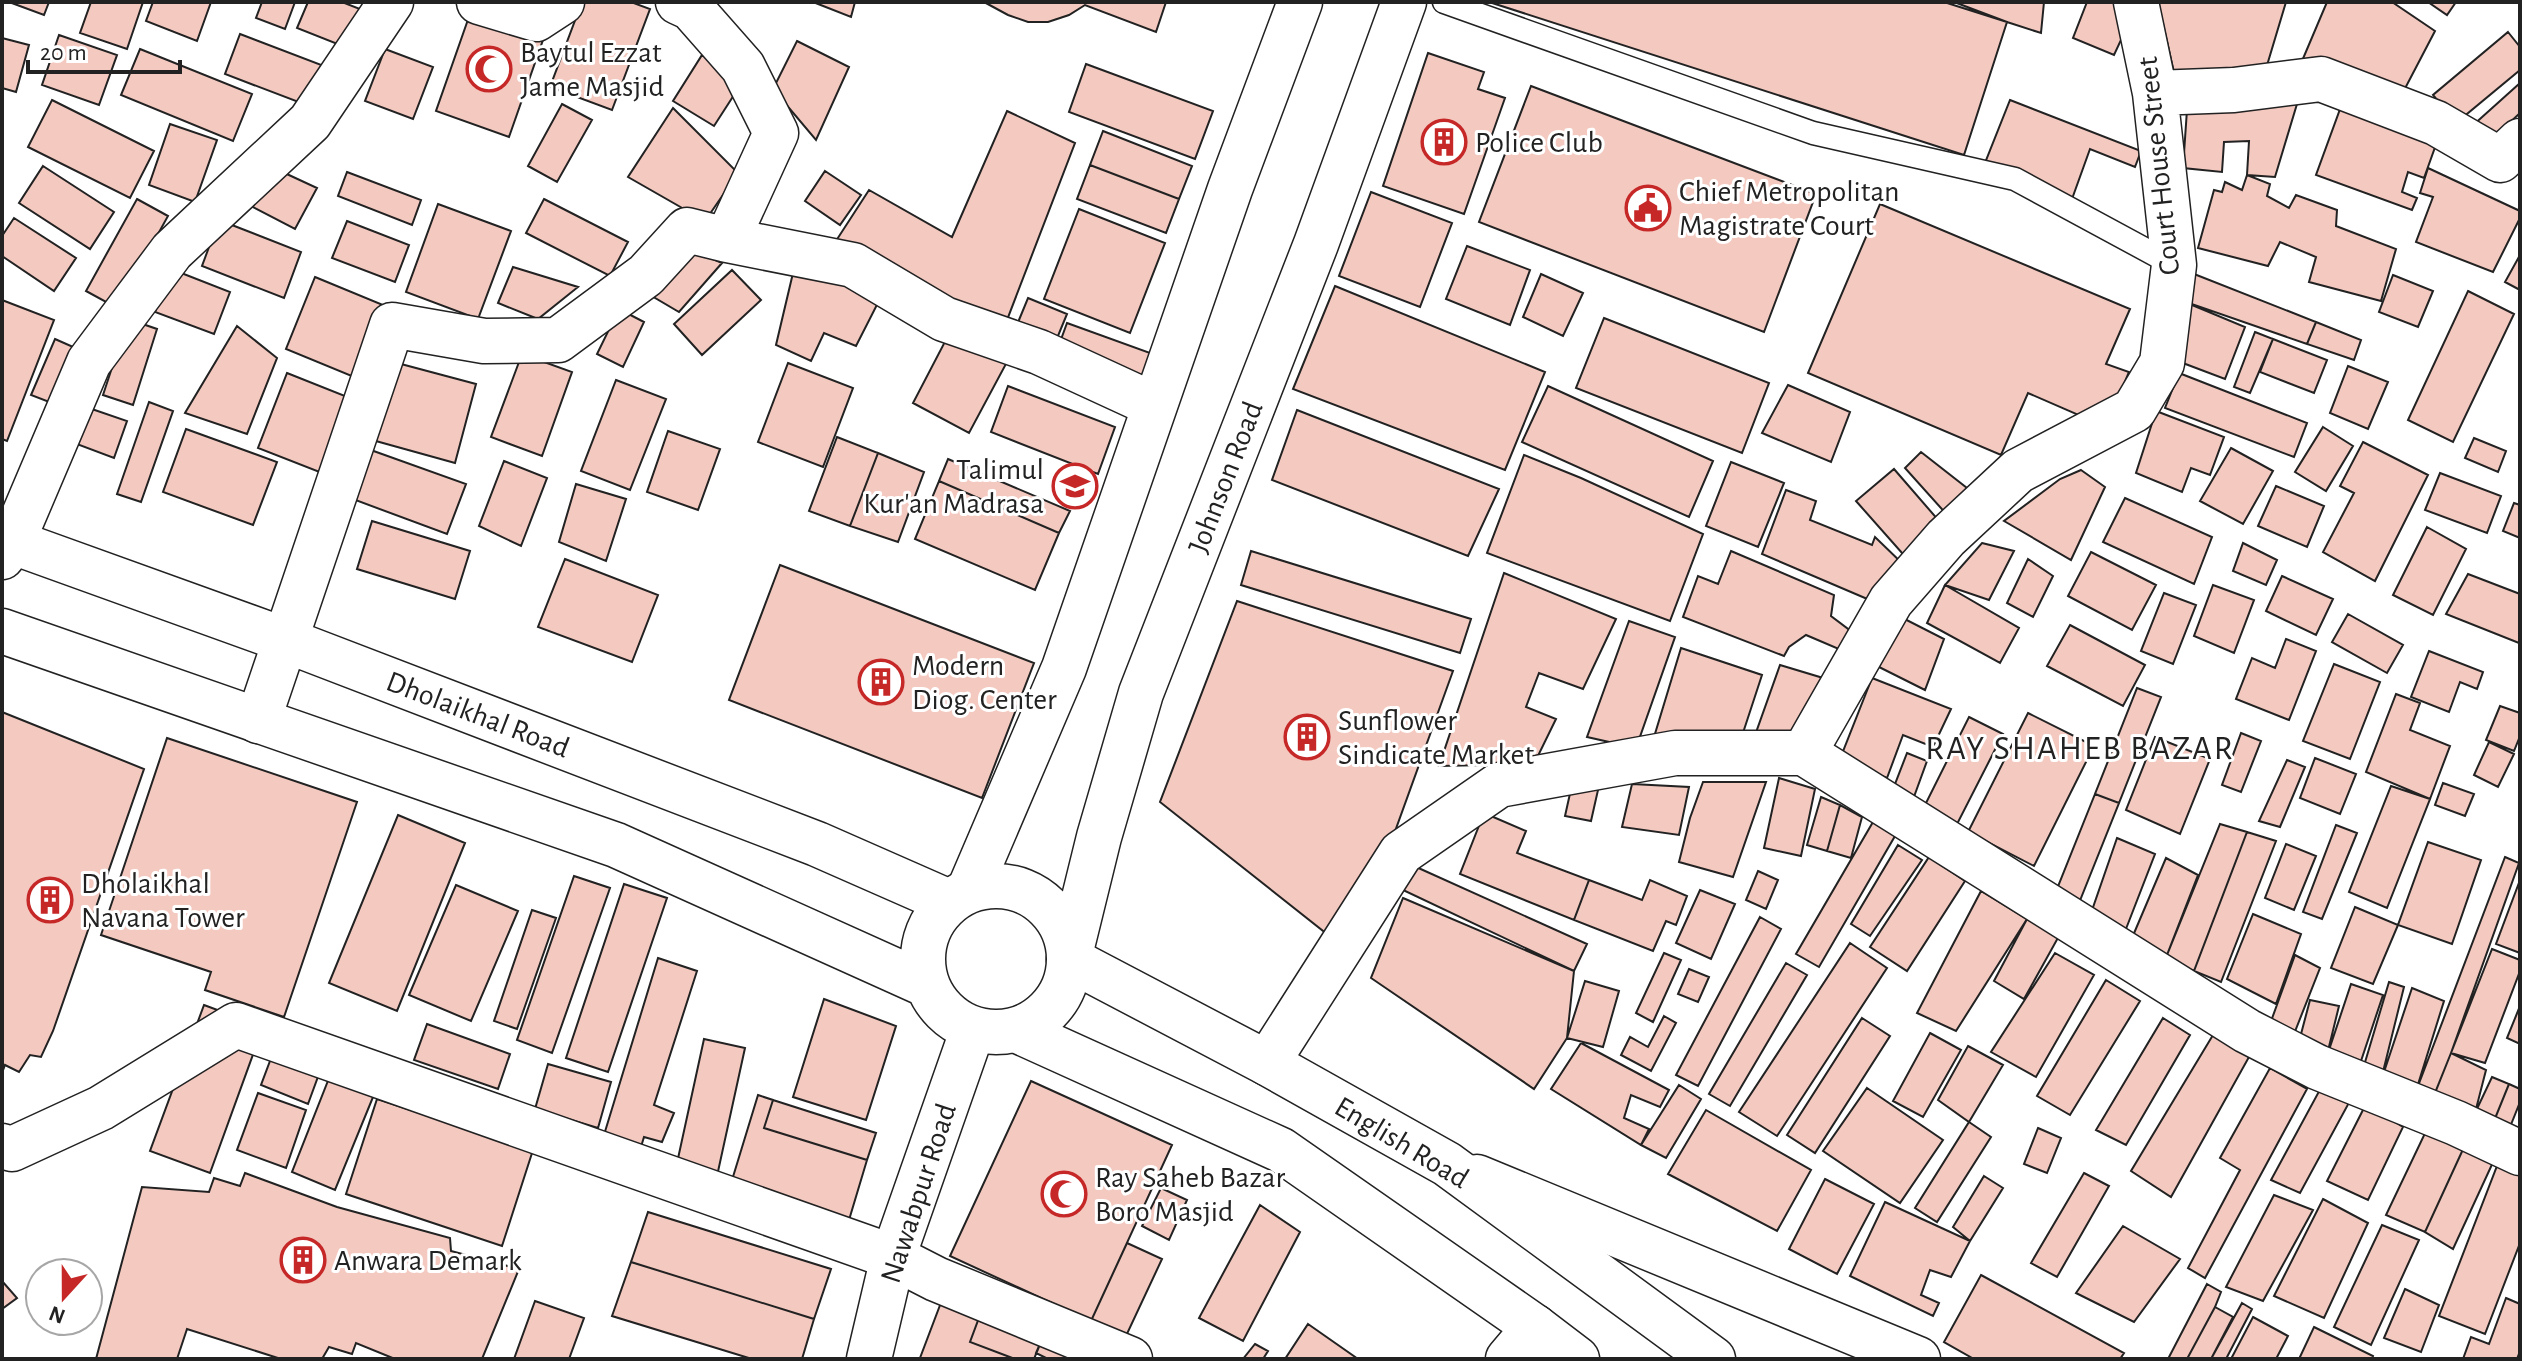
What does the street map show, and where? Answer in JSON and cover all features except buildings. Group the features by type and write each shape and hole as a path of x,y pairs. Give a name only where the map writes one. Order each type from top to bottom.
{"street":[{"path":"5,546 89,362 172,251 310,122 391,2"},
{"path":"479,2 536,19 562,2"},
{"path":"678,2 691,8 743,67 776,133 727,240"},
{"path":"959,896 992,886 1016,888 1037,898 1054,915 1065,935 1069,959 1066,982 1055,1003 1038,1019 1016,1030 995,1032 973,1029 942,1010 927,985 922,963 924,940 933,919 959,896 1064,668 1230,189 1300,2"},
{"name":"Johnson Road","path":"1069,959 1109,799 1141,693 1316,244 1404,2"},
{"name":"Court House Street","path":"1804,753 1891,601 1946,538 2018,471 2134,410 2162,363 2174,265 2155,93 2136,2"},
{"path":"2155,93 2234,90 2321,79 2436,123 2500,160 2520,141"},
{"path":"258,721 392,325 484,341 558,340 646,275 687,230 853,265 944,319 1039,352 1154,405"},
{"name":"Dholaikhal Road","path":"5,546 285,640 959,896"},
{"path":"2,631 616,845 927,985"},
{"path":"1267,1063 1401,853 1499,785 1675,753 1804,753 2247,1031 2317,1067 2456,1123 2520,1153"},
{"name":"English Road","path":"1069,959 1267,1063 1447,1164 1713,1359"},
{"path":"2,1146 12,1149 101,1108 236,1025 893,1257 936,1279 1130,1359"},
{"name":"Nawabpur Road","path":"869,1359 893,1257 973,1029"},
{"path":"1016,1030 1281,1150 1521,1343 1577,1359"},
{"path":"1447,1164 1918,1359"}],"lane":[{"path":"1444,2 1813,133 2015,179 2174,265"}],"place":[{"name":"Baytul Ezzat Jame Masjid","path":"489,69"},
{"name":"Police Club","path":"1444,142"},
{"name":"Chief Metropolitan Magistrate Court","path":"1648,208"},
{"name":"Talimul Kur'an Madrasa","path":"1075,486"},
{"name":"Modern Diog. Center","path":"881,682"},
{"name":"Sunflower Sindicate Market","path":"1307,737"},
{"name":"Dholaikhal Navana Tower","path":"50,900"},
{"name":"Ray Saheb Bazar Boro Masjid","path":"1064,1194"},
{"name":"Anwara Demark","path":"303,1260"}],"district":[{"name":"RAY SHAHEB BAZAR","path":"2080,747"}]}
